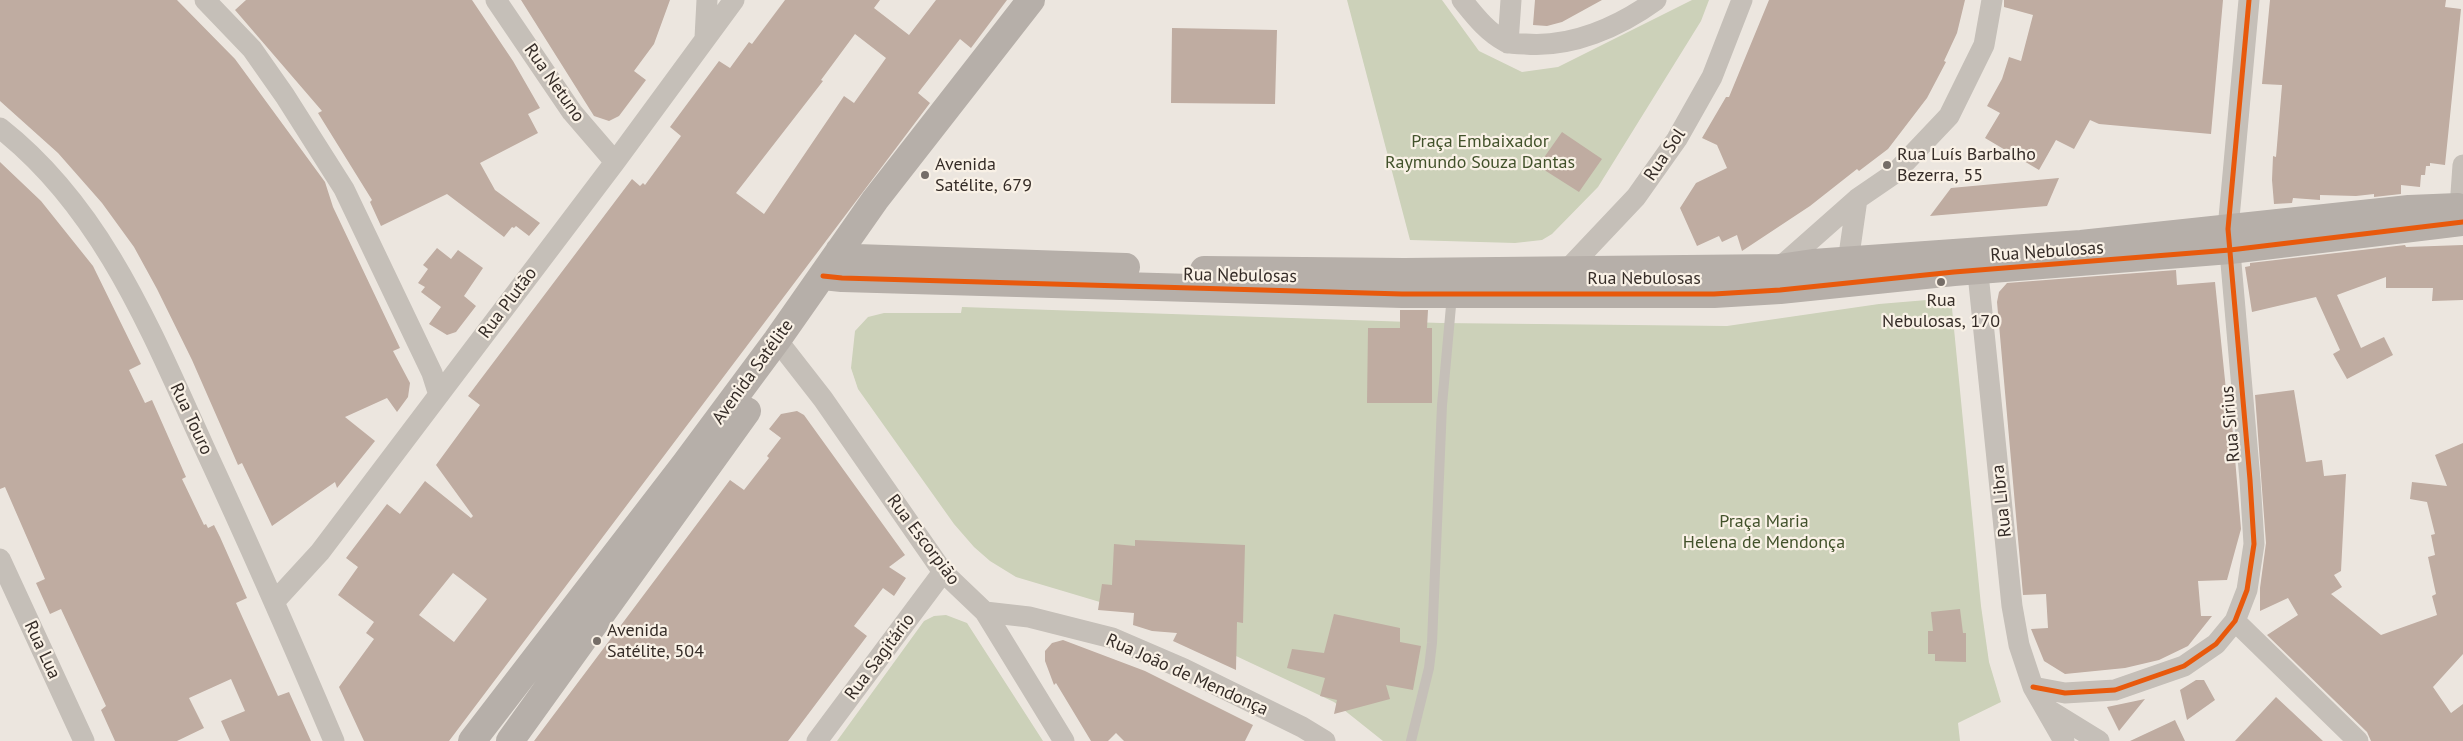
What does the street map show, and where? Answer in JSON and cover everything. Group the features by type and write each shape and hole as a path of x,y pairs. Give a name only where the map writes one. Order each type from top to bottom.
{"street":[{"path":"205,0 252,49 285,96 344,189 432,373 439,395"},
{"name":"Rua Netuno","path":"496,0 572,112 615,162"},
{"path":"705,38 707,0"},
{"name":"Rua Plutão","path":"275,601 320,552 615,162 734,0"},
{"name":"Avenida Satélite","path":"840,266 875,200 1031,0"},
{"name":"Avenida Satélite","path":"472,741 686,464 782,347 840,266 1044,0"},
{"path":"1462,0 1482,24 1508,43 1534,45 1562,43 1598,32 1656,0"},
{"path":"1508,43 1511,0"},
{"name":"Rua Sol","path":"1566,282 1636,197 1677,139 1712,77 1742,0"},
{"path":"1780,279 1857,200 1895,173 1949,116 1984,45 1992,0"},
{"name":"Rua Sirius","path":"2038,697 2065,692 2115,690 2152,679 2184,666 2216,644 2235,622 2247,590 2254,544 2250,471 2229,239 2249,0"},
{"name":"Rua Touro","path":"0,128 54,177 84,216 135,297 275,601 334,741"},
{"path":"2461,215 2463,165"},
{"path":"1846,272 1857,200"},
{"name":"Rua Nebulosas","path":"840,266 1404,272 1566,282 1780,279 1977,261 2081,244 2229,239 2409,209 2461,215"},
{"name":"Rua Libra","path":"1977,261 2012,606 2019,645 2038,697 2064,741"},
{"name":"Rua Nebulosas","path":"840,266 1452,294 1566,282"},
{"name":"Avenida Satélite","path":"510,741 702,476 782,347"},
{"name":"Rua Escorpião","path":"782,347 823,399 943,572 985,612 1064,741"},
{"name":"Rua Lua","path":"0,559 84,741"},
{"name":"Rua Sagitário","path":"817,741 943,572"},
{"name":"Rua João de Mendonça","path":"985,612 1029,617 1112,638 1184,669 1321,739"},
{"path":"2235,622 2358,741"},
{"path":"2038,697 2099,741"}],"lane":[{"path":"1411,741 1429,668 1432,642 1442,405 1452,294"}],"green space":[{"name":"Praça Embaixador Raymundo Souza Dantas","path":"1347,0 1442,0 1479,51 1522,72 1558,67 1692,0 1709,0 1701,21 1598,187 1552,234 1542,240 1515,243 1410,240"},
{"name":"Praça Maria Helena de Mendonça","path":"1951,298 1981,606 1989,662 2001,702 1958,723 1960,741 1383,741 1334,702 1157,619 1016,577 990,561 974,547 954,524 858,389 851,368 855,331 868,317 884,313 961,313 962,307 1441,323 1727,326 1879,304"},
{"path":"946,615 967,623 1043,741 837,741 924,621 934,616"}],"building":[{"path":"0,0 177,0 235,59 325,182 333,207 400,348 393,351 410,383 408,397 397,412 387,398 345,417 375,441 337,488 335,482 272,526 242,463 238,465 192,360 134,247 102,203 58,153 0,101"},
{"path":"246,0 472,0 513,61 540,108 528,114 538,133 480,163 495,190 540,223 529,236 516,226 512,227 504,237 447,194 381,226 370,202 372,200 318,113 322,111 235,10"},
{"path":"521,0 670,0 654,44 634,71 646,80 619,116 609,121 594,116"},
{"path":"785,0 880,0 874,8 909,35 936,0 1007,0 971,48 960,39 918,93 930,103 449,741 364,741 339,687 374,639 366,633 374,622 338,595 358,567 346,558 387,504 400,514 425,481 471,518 473,516 436,465 480,405 468,396 632,179 640,186 643,183 645,185 681,136 670,127 719,61 730,68 749,42 752,44","holes":["855,34 886,58 854,103 844,96 764,214 736,193 823,81 821,80","453,573 487,599 454,642 419,615"]},
{"path":"1535,0 1602,0 1562,22 1547,26 1533,25"},
{"path":"1769,0 1965,0 1957,33 1944,61 1946,62 1927,98 1888,149 1859,171 1857,169 1810,206 1742,251 1737,235 1722,242 1719,236 1697,246 1680,208 1696,183 1727,168 1717,145 1702,138 1726,97 1729,97"},
{"path":"2004,0 2223,0 2211,134 2099,124 2090,120 2074,149 2056,140 2039,170 1985,138 2000,113 1987,106 2002,79 2009,57 2021,61 2033,15 2004,7"},
{"path":"2270,0 2446,0 2445,7 2461,9 2445,165 2430,163 2430,166 2426,166 2425,175 2421,175 2420,187 2401,185 2401,194 2374,197 2374,194 2356,196 2320,195 2320,200 2293,198 2292,203 2274,204 2273,156 2276,157 2282,85 2262,84"},
{"path":"1172,28 1277,30 1275,104 1171,103"},
{"path":"1562,132 1602,159 1579,192 1538,166"},
{"path":"0,162 41,201 93,266 141,364 129,370 145,403 152,400 186,477 182,479 204,525 206,524 208,528 214,525 247,598 236,603 278,696 289,692 311,741 230,741 221,721 245,711 231,679 189,698 204,728 177,741 115,741 101,710 106,706 61,609 50,614 36,583 45,579 5,487 0,489"},
{"path":"2059,178 2047,206 1930,216 1951,188"},
{"path":"2405,245 2406,247 2463,245 2463,300 2432,301 2433,288 2386,288 2386,277 2337,295 2361,348 2384,337 2393,355 2347,379 2333,354 2340,350 2316,297 2252,312 2245,267 2250,266 2250,263"},
{"path":"437,248 451,259 458,250 483,268 464,296 476,306 456,332 447,335 429,324 441,307 421,292 425,287 418,283 428,269 423,265"},
{"path":"2176,270 2177,285 2215,282 2227,400 2230,399 2241,529 2227,580 2198,581 2201,616 2212,616 2188,646 2159,660 2125,668 2065,674 2044,661 2031,629 2048,628 2046,594 2023,595 1997,302 1999,292 2007,283"},
{"path":"1400,310 1428,310 1427,328 1432,328 1432,403 1367,403 1368,328 1400,328"},
{"path":"2294,390 2306,462 2322,460 2324,476 2346,474 2341,571 2334,575 2342,587 2331,594 2381,635 2437,615 2432,596 2436,594 2428,557 2435,555 2431,535 2435,534 2427,502 2410,499 2412,482 2447,486 2435,455 2463,443 2463,654 2433,687 2451,713 2463,704 2463,741 2371,741 2367,732 2267,635 2298,615 2288,598 2260,611 2260,588 2266,543 2255,395"},
{"path":"797,411 804,415 905,555 889,567 906,578 894,596 883,588 854,626 867,636 788,741 534,741 730,480 744,490 769,458 767,456 781,438 769,429 781,414"},
{"path":"1135,540 1245,545 1243,623 1237,622 1236,670 1173,641 1177,633 1152,631 1133,625 1134,613 1098,610 1102,584 1112,585 1114,544 1135,546"},
{"path":"1960,609 1963,633 1966,633 1966,662 1935,661 1935,654 1928,654 1928,631 1933,631 1931,612"},
{"path":"1334,614 1400,628 1400,642 1421,646 1413,690 1386,685 1390,699 1334,714 1337,700 1320,696 1325,678 1287,668 1292,649 1324,653"},
{"path":"1063,640 1145,671 1253,725 1245,741 1124,741 1116,733 1108,741 1091,741 1056,683 1054,685 1045,661 1045,651 1052,643"},
{"path":"2196,680 2204,680 2215,700 2187,720 2180,690"},
{"path":"2276,697 2291,711 2323,741 2235,741"},
{"path":"2145,699 2119,731 2107,707"},
{"path":"2175,720 2185,741 2130,741"}],"cycle path":[{"path":"2033,687 2065,693 2115,690 2184,666 2216,644 2235,621 2247,590 2254,544 2228,229 2249,0"},
{"path":"823,276 1402,294 1714,294 1780,290 1954,272 2230,250 2463,222"}],"place":[{"name":"Rua Luís Barbalho Bezerra, 55","path":"1887,165"},
{"name":"Avenida Satélite, 679","path":"925,175"},
{"name":"Rua Nebulosas, 170","path":"1941,282"},
{"name":"Avenida Satélite, 504","path":"597,641"}]}
